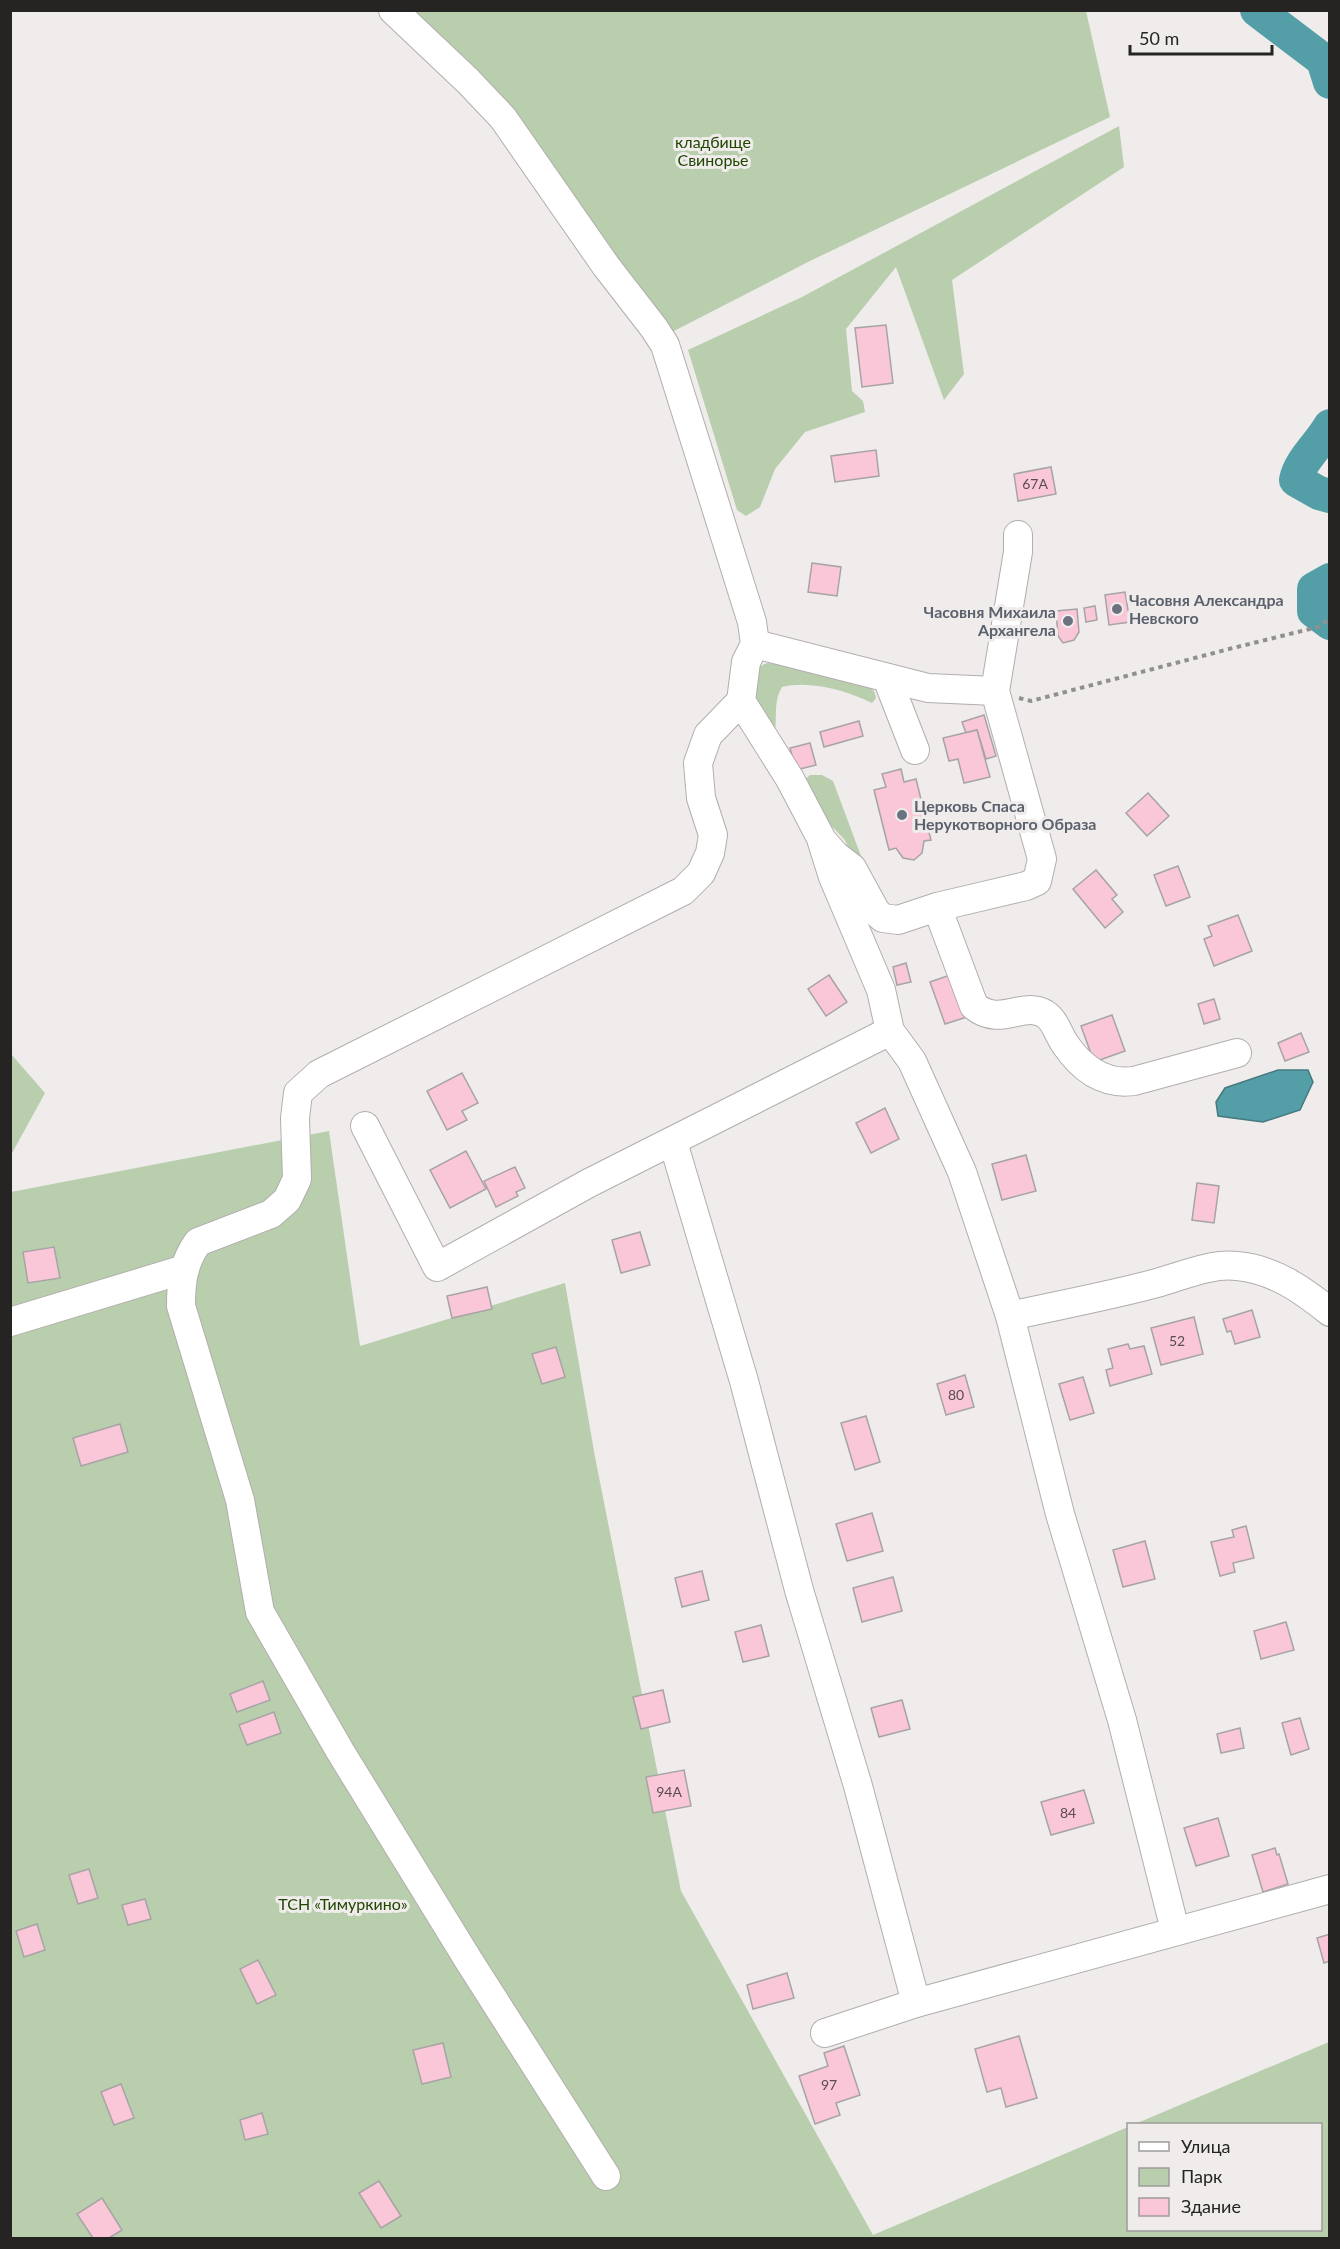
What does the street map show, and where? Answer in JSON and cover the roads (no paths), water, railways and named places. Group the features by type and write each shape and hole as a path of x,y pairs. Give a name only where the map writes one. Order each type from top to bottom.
{"street":[{"path":"393,10 468,81 503,118 606,266 665,345 748,609 755,644 746,662 741,701 708,735 698,763 701,798 713,835 710,853 701,873 683,891 319,1074 298,1093 297,1179 287,1200 271,1214 198,1242 190,1253 181,1282 181,1306 240,1500 260,1612 340,1751 606,2176"},
{"path":"822,840 835,855 852,868 876,912 883,918 898,920 937,907 1026,886 1037,881 1042,859 995,691 1018,552 1018,536"},
{"path":"755,644 928,688 995,691"},
{"path":"887,678 915,750"},
{"path":"741,701 790,778 822,840 833,877 881,990 891,1031 912,1061 962,1172 1010,1316 1060,1514 1122,1720 1175,1930"},
{"path":"937,907 974,1005 981,1011 995,1016 1028,1010 1042,1012 1052,1020 1065,1044 1079,1062 1100,1077 1121,1082 1134,1081 1237,1053"},
{"path":"365,1126 437,1267 589,1183 891,1031"},
{"path":"673,1142 744,1381 799,1590 858,1786 916,2003"},
{"path":"1010,1316 1211,1268 1235,1265 1278,1276 1311,1297 1329,1312"},
{"path":"10,1322 185,1269"},
{"path":"825,2033 916,2003 1329,1889"}],"water":[{"path":"1278,1070 1308,1070 1313,1082 1300,1110 1263,1122 1218,1116 1216,1102 1225,1088"}],"waterway":[{"path":"1257,10 1323,60 1330,82"},
{"path":"1330,426 1306,459 1296,480 1319,493 1330,496"},
{"path":"1330,580 1314,589 1314,611 1330,623"}],"place":[{"name":"Часовня Александра Невского","path":"1117,609"},
{"name":"Часовня Михаила Архангела","path":"1068,621"},
{"name":"Церковь Спаса Нерукотворного Образа","path":"902,815"}],"park label":[{"name":"кладбище Свинорье","path":"713,151"},
{"name":"ТСН «Тимуркино»","path":"343,1904"}]}
